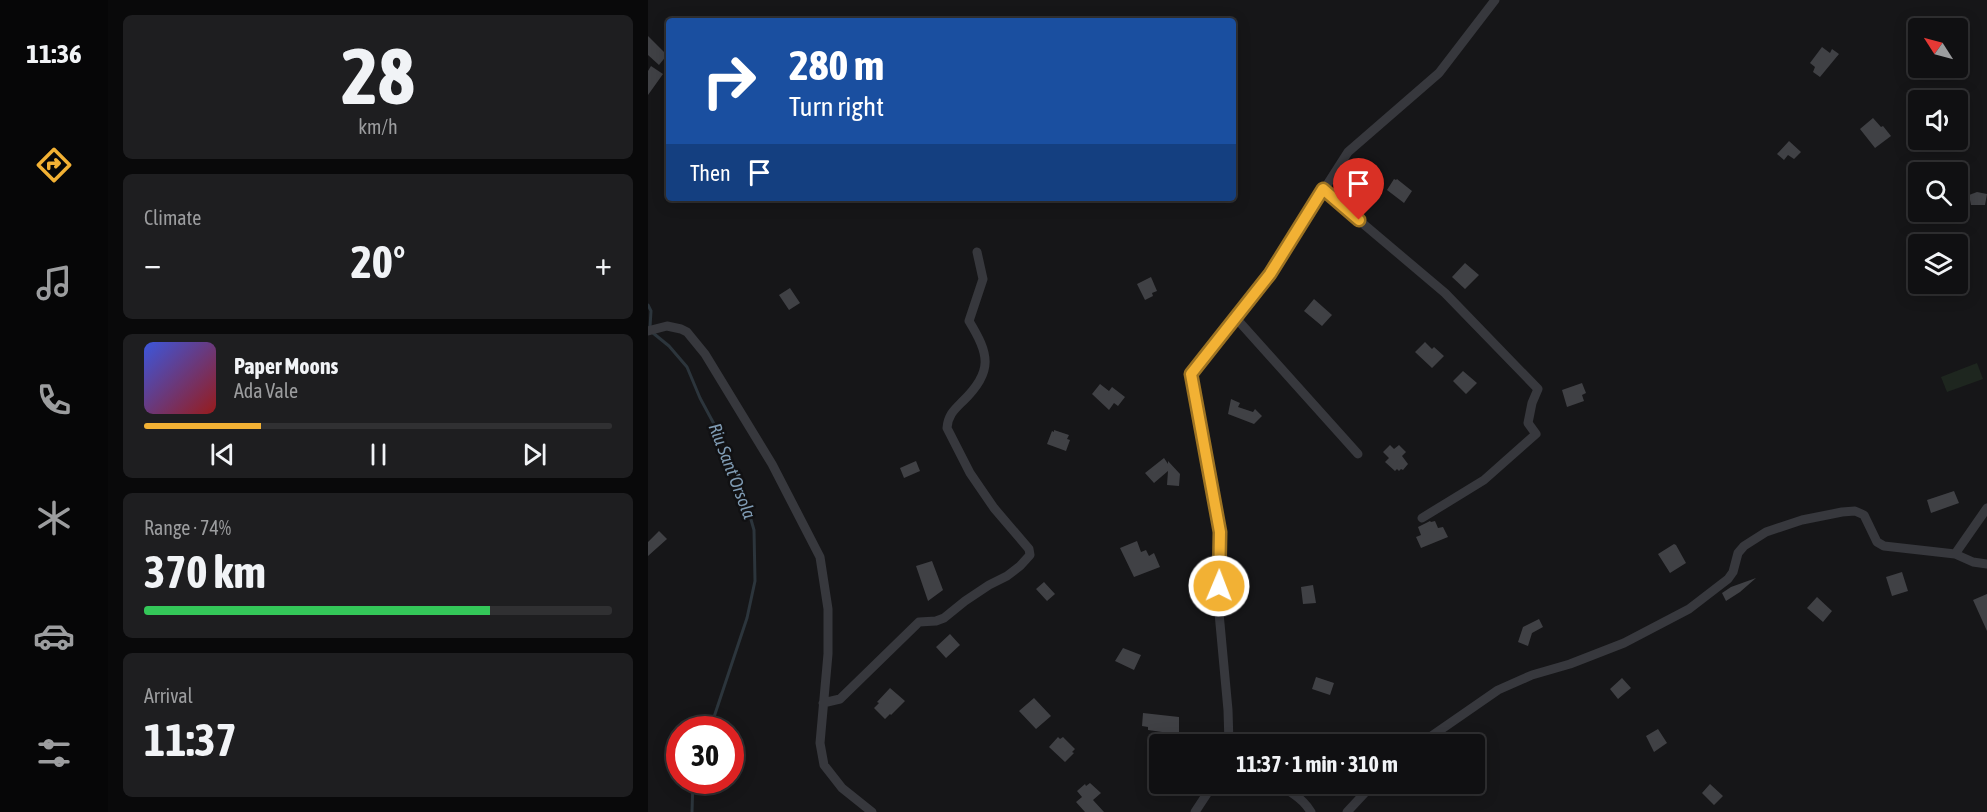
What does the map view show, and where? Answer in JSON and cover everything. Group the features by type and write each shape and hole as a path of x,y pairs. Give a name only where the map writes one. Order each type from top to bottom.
{"street":[{"path":"1229,734 1218,602 1220,532 1191,374 1270,274 1348,152 1439,73 1495,0"},
{"path":"1323,189 1445,293 1538,389 1532,403 1528,423 1536,434 1484,480 1422,518"},
{"path":"823,703 840,699 919,622 944,618 989,585 1007,576 1030,555 1029,549 994,508 970,473 947,428 951,414 973,391 986,357 981,340 969,321 982,279 977,252"},
{"path":"1235,317 1358,454"},
{"path":"648,331 661,326 687,332 705,354 772,464 820,557 828,609 828,654 820,743 824,765 842,788 872,812"},
{"path":"1956,554 1987,508"},
{"path":"1434,734 1498,690 1532,675 1570,664 1624,643 1689,609 1728,579 1738,552 1744,546 1766,532 1802,520 1855,511 1864,515 1877,542 1884,546 1956,554 1974,562 1987,564"},
{"path":"1195,812 1207,794"},
{"path":"1293,794 1306,804 1311,812"},
{"path":"1347,812 1364,794"}],"shaded area":[{"path":"1977,363 1983,379 1947,392 1941,377"}],"building":[{"path":"648,36 666,56 659,65 648,55"},
{"path":"1822,47 1830,53 1832,49 1839,54 1820,77 1813,72 1815,67 1810,63"},
{"path":"651,66 663,74 648,95 648,71"},
{"path":"1873,118 1891,136 1875,148 1860,129"},
{"path":"1789,141 1801,152 1794,159 1788,155 1784,160 1777,154"},
{"path":"1394,179 1412,191 1404,203 1387,190"},
{"path":"1977,192 1987,194 1985,205 1971,205 1969,195"},
{"path":"1465,263 1479,275 1465,289 1452,277"},
{"path":"1151,277 1157,291 1145,300 1137,284"},
{"path":"790,288 800,303 789,310 779,295"},
{"path":"1314,299 1332,315 1322,326 1304,311"},
{"path":"1425,342 1444,356 1432,368 1415,352"},
{"path":"1463,371 1477,383 1466,394 1453,381"},
{"path":"1582,383 1586,393 1582,395 1584,401 1567,407 1562,390"},
{"path":"1100,384 1109,391 1112,387 1125,397 1118,406 1114,403 1109,410 1092,394"},
{"path":"1231,399 1240,403 1238,407 1253,412 1255,409 1262,416 1254,424 1228,414"},
{"path":"1054,430 1069,435 1067,439 1070,440 1066,451 1047,444"},
{"path":"1390,445 1394,449 1399,445 1406,452 1402,456 1408,464 1403,470 1395,471 1385,462 1389,458 1383,452"},
{"path":"1164,458 1180,474 1179,486 1167,485 1168,471 1154,483 1145,473"},
{"path":"916,461 920,471 904,478 900,468"},
{"path":"1954,491 1959,503 1931,513 1927,500"},
{"path":"1435,521 1438,528 1443,527 1448,537 1421,548 1416,537 1421,535 1418,527"},
{"path":"659,531 667,539 648,556 648,542"},
{"path":"1137,541 1141,552 1146,550 1149,556 1154,553 1160,567 1134,577 1120,548"},
{"path":"1674,544 1686,563 1670,573 1658,554"},
{"path":"932,561 943,590 928,601 916,566"},
{"path":"1902,572 1908,591 1892,596 1886,577"},
{"path":"1756,578 1726,601 1722,593 1731,587"},
{"path":"1044,582 1055,594 1047,601 1036,589"},
{"path":"1313,585 1316,603 1303,604 1301,587"},
{"path":"1987,594 1987,631 1973,600"},
{"path":"1817,597 1832,611 1823,622 1807,608"},
{"path":"1539,619 1543,627 1532,633 1528,646 1518,642 1523,627"},
{"path":"950,634 960,645 946,658 936,647"},
{"path":"1123,648 1141,655 1134,670 1115,661"},
{"path":"1316,677 1334,683 1330,695 1312,689"},
{"path":"1622,678 1631,688 1618,699 1610,689"},
{"path":"890,688 905,701 885,719 874,708"},
{"path":"1034,698 1051,716 1036,729 1019,711"},
{"path":"1143,713 1179,717 1179,734 1164,734 1142,726"},
{"path":"1658,729 1667,743 1654,752 1646,736"},
{"path":"1058,737 1060,739 1063,737 1075,749 1065,762 1049,747"},
{"path":"1090,783 1101,793 1093,800 1104,812 1085,812 1076,802 1082,797 1077,791"},
{"path":"1710,784 1723,796 1714,805 1702,793"}],"waterway":[{"name":"Riu Sant'Orsola","path":"648,305 651,311 650,327"},
{"name":"Riu Sant'Orsola","path":"653,333 669,346 687,367 700,398 721,437 743,492 754,530 755,581 747,618 714,716"},
{"name":"Riu Sant'Orsola","path":"692,812 693,794"}],"route":[{"path":"1219,586 1220,532 1191,374 1270,274 1323,189 1359,220"}]}
